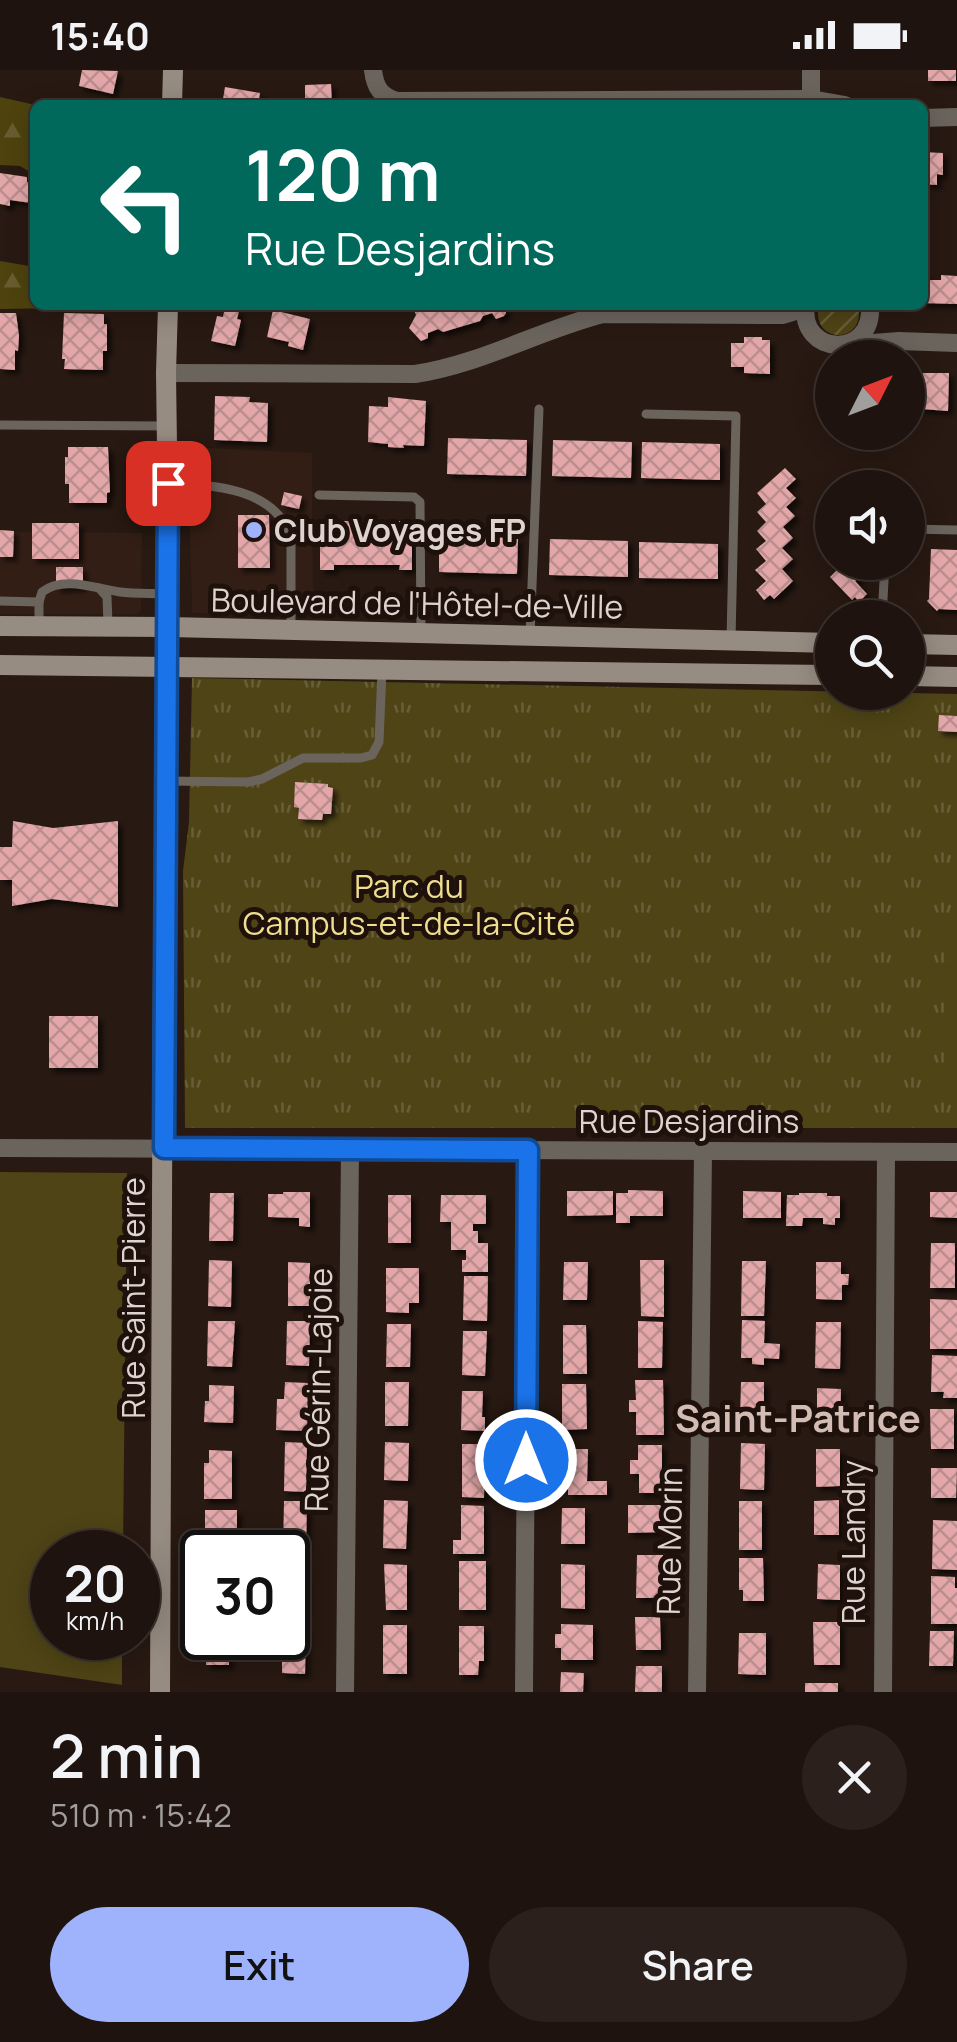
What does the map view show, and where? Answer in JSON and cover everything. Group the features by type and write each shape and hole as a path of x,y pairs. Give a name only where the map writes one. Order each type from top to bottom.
{"main road":[{"path":"172,100 173,70"},
{"name":"Rue Saint-Pierre","path":"160,1692 168,310"},
{"name":"Boulevard de l'Hôtel-de-Ville","path":"0,626 815,642"},
{"path":"925,644 957,645"},
{"name":"Boulevard de l'Hôtel-de-Ville","path":"0,665 815,675"},
{"path":"925,676 957,677"}],"street":[{"path":"373,70 380,92 395,100"},
{"path":"811,70 811,99"},
{"path":"604,100 817,100"},
{"path":"928,118 957,117"},
{"path":"166,373 416,374 468,361 577,320 604,314 789,314 796,310"},
{"path":"805,310 808,326 821,340"},
{"path":"852,340 868,326 870,310"},
{"path":"872,310 880,329 896,340"},
{"path":"766,314 784,319 820,340"},
{"path":"925,341 957,342"},
{"name":"Rue Desjardins","path":"0,1148 957,1152"},
{"name":"Rue Gérin-Lajoie","path":"345,1692 350,1149"},
{"path":"524,1692 528,1150"},
{"name":"Rue Morin","path":"697,1692 703,1151"},
{"name":"Rue Landry","path":"882,1692 886,1152"}],"lane":[{"path":"530,636 540,410"},
{"path":"646,414 736,416 731,640"},
{"path":"0,425 167,426"},
{"path":"168,483 230,488 278,514 290,536 291,630"},
{"path":"319,495 414,497 420,502 421,633"},
{"path":"925,529 957,530"},
{"path":"92,585 107,598 108,627"},
{"path":"38,626 42,592 52,586 92,585 122,592 169,594"},
{"path":"0,601 39,602"},
{"path":"165,781 248,782 304,758 372,755 379,742 382,668"}],"shaded area":[{"path":"188,447 312,453 313,616 192,613"},
{"path":"0,532 142,533 141,611 0,614"}],"green space":[{"path":"0,97 30,104 30,172 20,166 0,165"},
{"path":"0,261 30,266 30,308 0,309"},
{"path":"819,310 858,310 854,328 839,335 823,328"},
{"name":"Parc du Campus-et-de-la-Cité","path":"192,678 815,691 815,710 925,710 925,693 957,694 957,1128 185,1128 183,871 189,822"},
{"path":"304,908 330,909 328,948 303,947"},
{"path":"947,935 957,936 957,1092 946,1092"},
{"path":"0,1172 127,1173 123,1530 30,1530 30,1660 122,1660 122,1685 0,1667"}],"building":[{"path":"82,70 118,71 113,94 79,86"},
{"path":"928,70 956,70 956,81 928,81"},
{"path":"331,84 332,100 305,100 305,85"},
{"path":"225,87 260,93 259,100 223,100"},
{"path":"928,152 943,153 943,175 937,174 937,185 928,184"},
{"path":"0,173 27,177 30,203 10,200 10,206 0,204"},
{"path":"941,275 957,276 957,304 928,303 928,280 941,280"},
{"path":"224,310 239,311 237,319 241,320 235,346 211,341 217,316 223,317"},
{"path":"273,310 310,319 303,350 267,337"},
{"path":"414,310 506,313 496,319 492,313 480,321 443,332 438,329 421,341 409,328 416,315"},
{"path":"0,313 16,313 19,336 15,370 0,369"},
{"path":"64,313 104,314 107,351 103,351 103,370 64,369"},
{"path":"744,337 770,340 770,374 744,373 744,367 731,367 731,343 744,343"},
{"path":"925,373 949,373 948,411 925,409"},
{"path":"215,396 250,397 249,402 268,403 267,442 214,440"},
{"path":"388,397 426,401 424,446 388,447 368,442 369,406 388,407"},
{"path":"448,438 527,440 526,476 447,474"},
{"path":"553,440 632,442 631,478 552,476"},
{"path":"642,442 720,444 720,480 641,478"},
{"path":"68,447 108,447 107,503 69,503 69,484 65,484"},
{"path":"785,468 796,479 786,488 796,498 786,507 795,516 783,527 793,538 782,548 793,559 782,569 793,581 774,599 770,595 764,600 756,590 766,581 755,570 766,561 756,549 766,541 757,531 766,522 757,512 766,504 757,493"},
{"path":"284,492 302,496 299,509 281,505"},
{"path":"238,515 269,515 270,568 238,568"},
{"path":"320,521 412,521 412,570 399,570 400,565 334,565 334,570 320,570"},
{"path":"32,523 79,523 79,559 32,559"},
{"path":"0,530 14,531 13,557 0,557"},
{"path":"439,536 518,538 517,574 439,572"},
{"path":"550,539 628,541 628,577 549,575"},
{"path":"639,542 718,544 718,579 639,578"},
{"path":"931,549 957,550 957,610 937,611 927,601"},
{"path":"56,567 83,567 83,587 56,588"},
{"path":"833,580 856,580 867,594 861,600 852,600"},
{"path":"939,715 957,716 957,732 938,731"},
{"path":"295,782 328,784 333,788 331,814 323,814 322,820 298,819 299,808 294,807"},
{"path":"13,821 53,828 118,821 118,907 52,899 12,906 12,880 0,880 0,847 12,847"},
{"path":"49,1016 98,1016 98,1068 49,1068"},
{"path":"567,1191 613,1191 613,1215 567,1216"},
{"path":"663,1191 663,1216 630,1216 630,1223 616,1223 616,1193"},
{"path":"743,1191 781,1192 781,1218 743,1218"},
{"path":"310,1192 310,1227 299,1226 299,1218 268,1217 268,1194"},
{"path":"930,1192 957,1192 957,1218 930,1217"},
{"path":"210,1193 234,1193 233,1241 209,1241"},
{"path":"388,1195 411,1195 411,1243 388,1243"},
{"path":"441,1195 486,1195 486,1224 473,1224 473,1231 478,1231 478,1243 488,1243 488,1272 462,1272 466,1250 451,1250 451,1222 440,1222"},
{"path":"787,1195 840,1196 840,1218 835,1218 835,1225 823,1224 823,1218 803,1218 802,1226 786,1226"},
{"path":"931,1243 955,1243 955,1288 930,1288"},
{"path":"209,1260 232,1261 231,1307 208,1306"},
{"path":"640,1260 664,1260 664,1317 641,1316"},
{"path":"742,1261 766,1261 764,1316 741,1316"},
{"path":"288,1262 310,1263 310,1306 288,1306"},
{"path":"564,1262 588,1262 587,1300 563,1300"},
{"path":"816,1262 841,1262 841,1274 849,1274 848,1285 842,1285 842,1300 816,1299"},
{"path":"386,1268 419,1268 419,1303 409,1303 409,1313 386,1312"},
{"path":"464,1276 488,1276 487,1321 463,1320"},
{"path":"930,1299 957,1300 957,1349 930,1349"},
{"path":"742,1320 765,1321 764,1343 780,1344 779,1359 764,1358 764,1365 752,1364 752,1358 741,1358"},
{"path":"208,1321 235,1321 232,1367 207,1366"},
{"path":"287,1321 310,1321 309,1366 286,1365"},
{"path":"638,1321 663,1322 662,1368 638,1368"},
{"path":"816,1322 841,1322 840,1369 815,1368"},
{"path":"387,1324 411,1324 410,1367 386,1367"},
{"path":"563,1325 586,1325 587,1374 563,1374"},
{"path":"463,1331 487,1331 485,1376 462,1375"},
{"path":"932,1355 957,1356 957,1398 943,1398 944,1392 931,1392"},
{"path":"635,1380 663,1380 664,1435 636,1435 636,1412 629,1412 629,1400 636,1400"},
{"path":"285,1382 308,1383 307,1431 276,1430 277,1399 284,1399"},
{"path":"385,1382 409,1382 408,1426 385,1426"},
{"path":"741,1382 764,1382 764,1420 740,1420"},
{"path":"562,1384 586,1384 587,1429 562,1430"},
{"path":"209,1385 234,1386 233,1423 204,1422"},
{"path":"817,1388 841,1389 840,1427 817,1426"},
{"path":"462,1391 483,1391 485,1431 461,1430"},
{"path":"930,1409 954,1409 954,1449 931,1449"},
{"path":"285,1442 307,1443 306,1492 284,1491"},
{"path":"385,1442 409,1443 408,1481 384,1480"},
{"path":"741,1443 765,1444 764,1490 740,1489"},
{"path":"462,1444 485,1444 484,1498 462,1497"},
{"path":"638,1445 662,1445 662,1493 639,1493 639,1474 630,1474 630,1460 638,1460"},
{"path":"561,1449 588,1449 587,1481 607,1481 607,1495 568,1495 568,1486 561,1486"},
{"path":"816,1449 840,1449 840,1486 816,1487"},
{"path":"209,1450 232,1451 232,1499 204,1499 204,1463 209,1463"},
{"path":"931,1468 957,1468 956,1498 931,1498"},
{"path":"384,1500 408,1501 406,1549 383,1548"},
{"path":"839,1500 839,1535 814,1535 814,1501"},
{"path":"284,1501 307,1501 306,1530 283,1530"},
{"path":"739,1501 762,1501 762,1550 739,1550"},
{"path":"461,1505 484,1506 484,1554 453,1554 453,1540 461,1540"},
{"path":"628,1505 663,1505 663,1532 628,1533"},
{"path":"562,1508 585,1508 585,1544 561,1544"},
{"path":"205,1510 237,1510 237,1530 205,1530"},
{"path":"933,1520 957,1521 957,1570 932,1569"},
{"path":"637,1555 663,1555 662,1598 636,1598"},
{"path":"739,1558 763,1558 764,1601 743,1601"},
{"path":"459,1561 486,1561 486,1610 459,1610"},
{"path":"384,1564 407,1565 407,1610 386,1610"},
{"path":"561,1564 585,1565 585,1609 561,1608"},
{"path":"818,1564 840,1565 840,1600 817,1599"},
{"path":"931,1576 955,1577 957,1624 931,1624"},
{"path":"635,1617 660,1617 661,1650 636,1650"},
{"path":"813,1622 840,1622 840,1665 814,1665"},
{"path":"561,1624 593,1625 593,1660 561,1660 561,1648 555,1648 555,1634 561,1634"},
{"path":"383,1625 407,1625 407,1674 383,1674"},
{"path":"459,1626 484,1626 484,1661 479,1661 478,1675 459,1675"},
{"path":"930,1631 954,1631 953,1666 929,1666"},
{"path":"739,1633 766,1633 766,1675 738,1674"},
{"path":"206,1660 229,1660 229,1665 206,1665"},
{"path":"282,1660 305,1660 305,1674 282,1673"},
{"path":"636,1666 662,1666 662,1692 635,1692"},
{"path":"561,1672 584,1673 583,1692 560,1692"},
{"path":"805,1683 838,1683 838,1692 805,1692"}],"place":[{"name":"Club Voyages FP","path":"254,530"}],"district":[{"name":"Saint-Patrice","path":"798,1417"}],"route":[{"path":"168,483 164,1148 528,1150 526,1460"}]}
